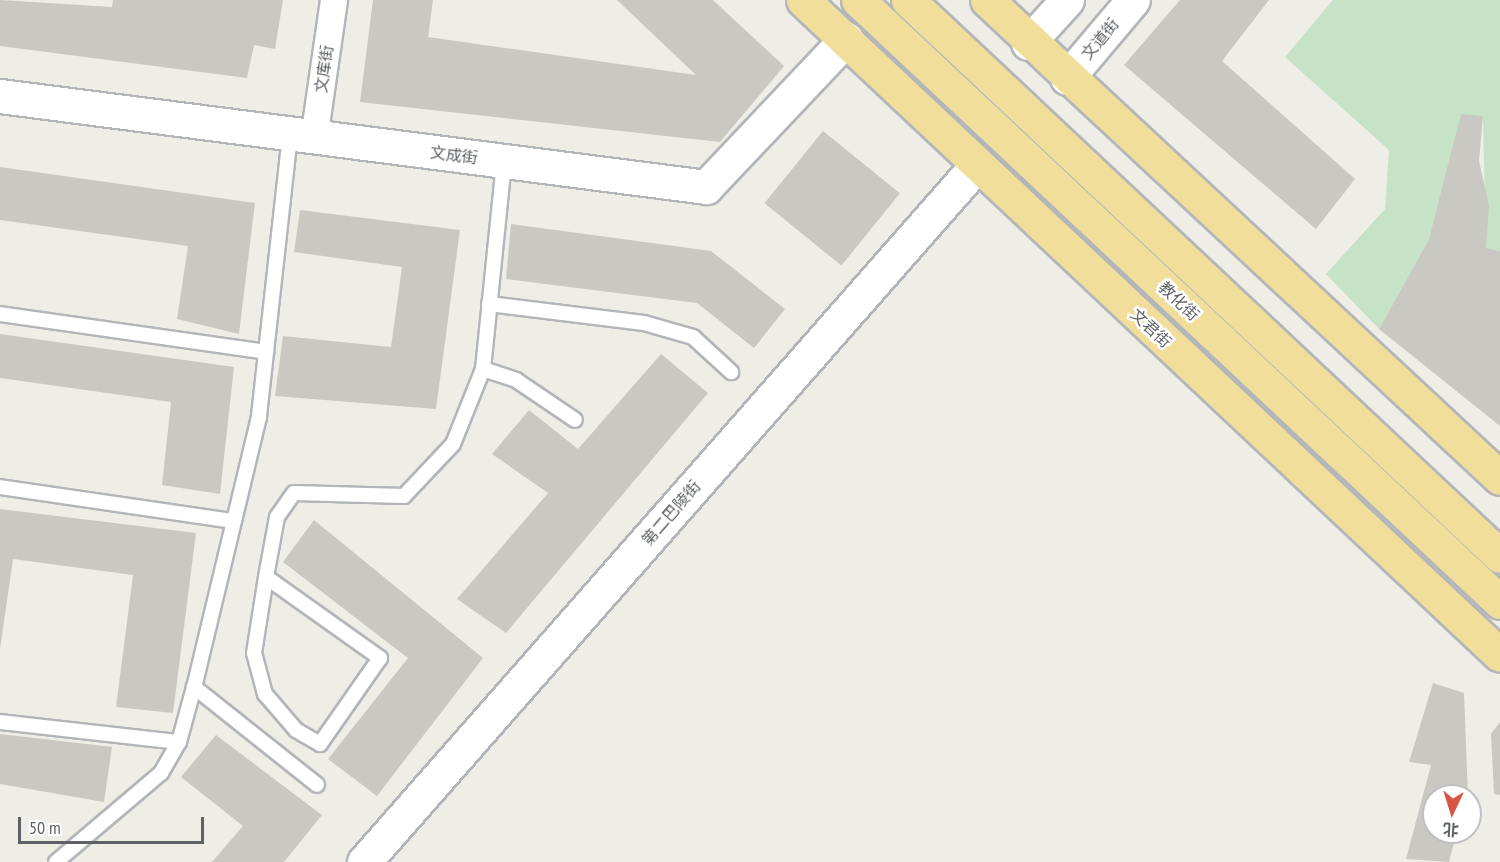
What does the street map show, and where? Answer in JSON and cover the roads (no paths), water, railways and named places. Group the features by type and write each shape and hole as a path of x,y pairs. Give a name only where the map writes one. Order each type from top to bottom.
{"highway":[{"name":"文君街","path":"803,0 1500,655"},
{"name":"教化街","path":"858,0 1500,602"},
{"name":"教化街","path":"908,0 1500,556"},
{"path":"987,0 1029,43 1500,478"}],"street":[{"name":"文库街","path":"302,137 334,0"},
{"path":"1029,43 1067,0"},
{"name":"文道街","path":"1067,78 1133,0"},
{"name":"文成街","path":"0,96 302,137 706,187 846,39"},
{"name":"第二巴陵街","path":"364,862 977,165"}],"lane":[{"path":"56,862 139,796 179,742 259,417 266,352 302,137"},
{"path":"266,577 380,658 320,744 296,730 265,694 254,653 266,577 277,517 294,493 404,496 453,444 483,369 504,161"},
{"path":"489,304 644,323 693,337 731,372"},
{"path":"0,314 266,352"},
{"path":"483,369 516,381 575,420"},
{"path":"0,488 234,521"},
{"path":"194,687 317,785"},
{"path":"0,722 179,742"}]}
